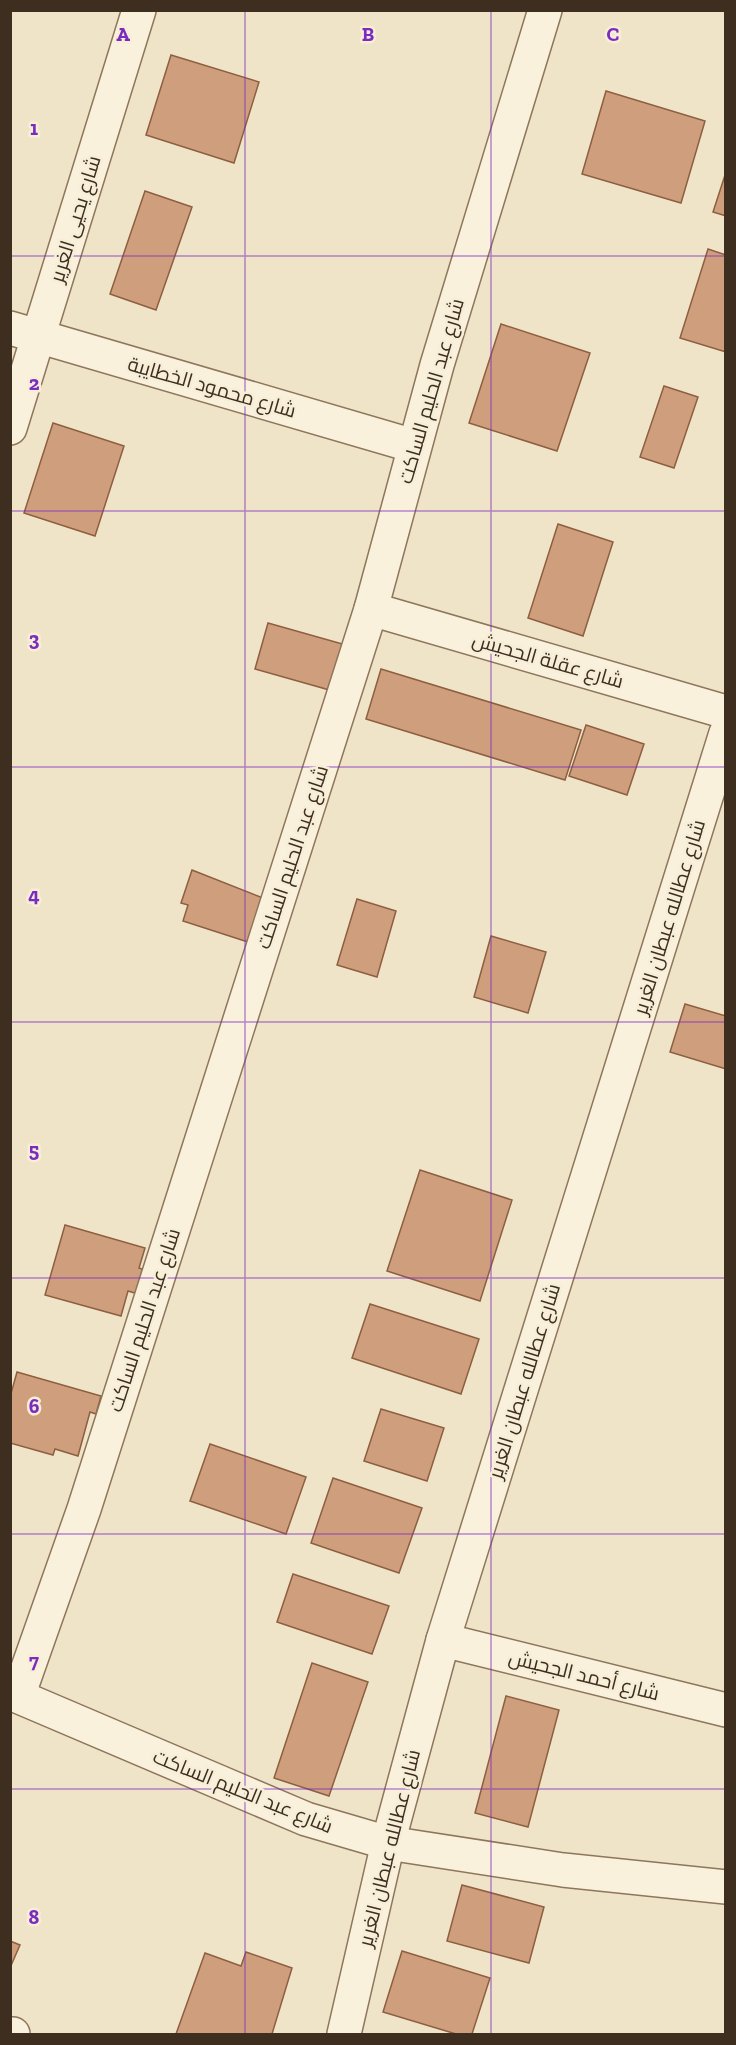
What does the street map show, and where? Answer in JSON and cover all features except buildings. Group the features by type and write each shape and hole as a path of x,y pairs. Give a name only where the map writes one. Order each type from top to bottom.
{"street":[{"name":"شارع يحيى الغرير","path":"10,428 25,333 140,10"},
{"name":"شارع عبد الحليم الساكت","path":"545,10 414,446 371,609 84,1509 14,1695 306,1819 388,1843 563,1870 726,1887"},
{"name":"شارع محمود الخطايبة","path":"25,333 414,446"},
{"name":"شارع عقلة الجحيش","path":"371,609 726,712"},
{"name":"شارع عطالله عبطان الغرير","path":"344,2034 388,1843 443,1640 726,733"},
{"name":"شارع أحمد الجحيش","path":"443,1640 726,1710"}]}
